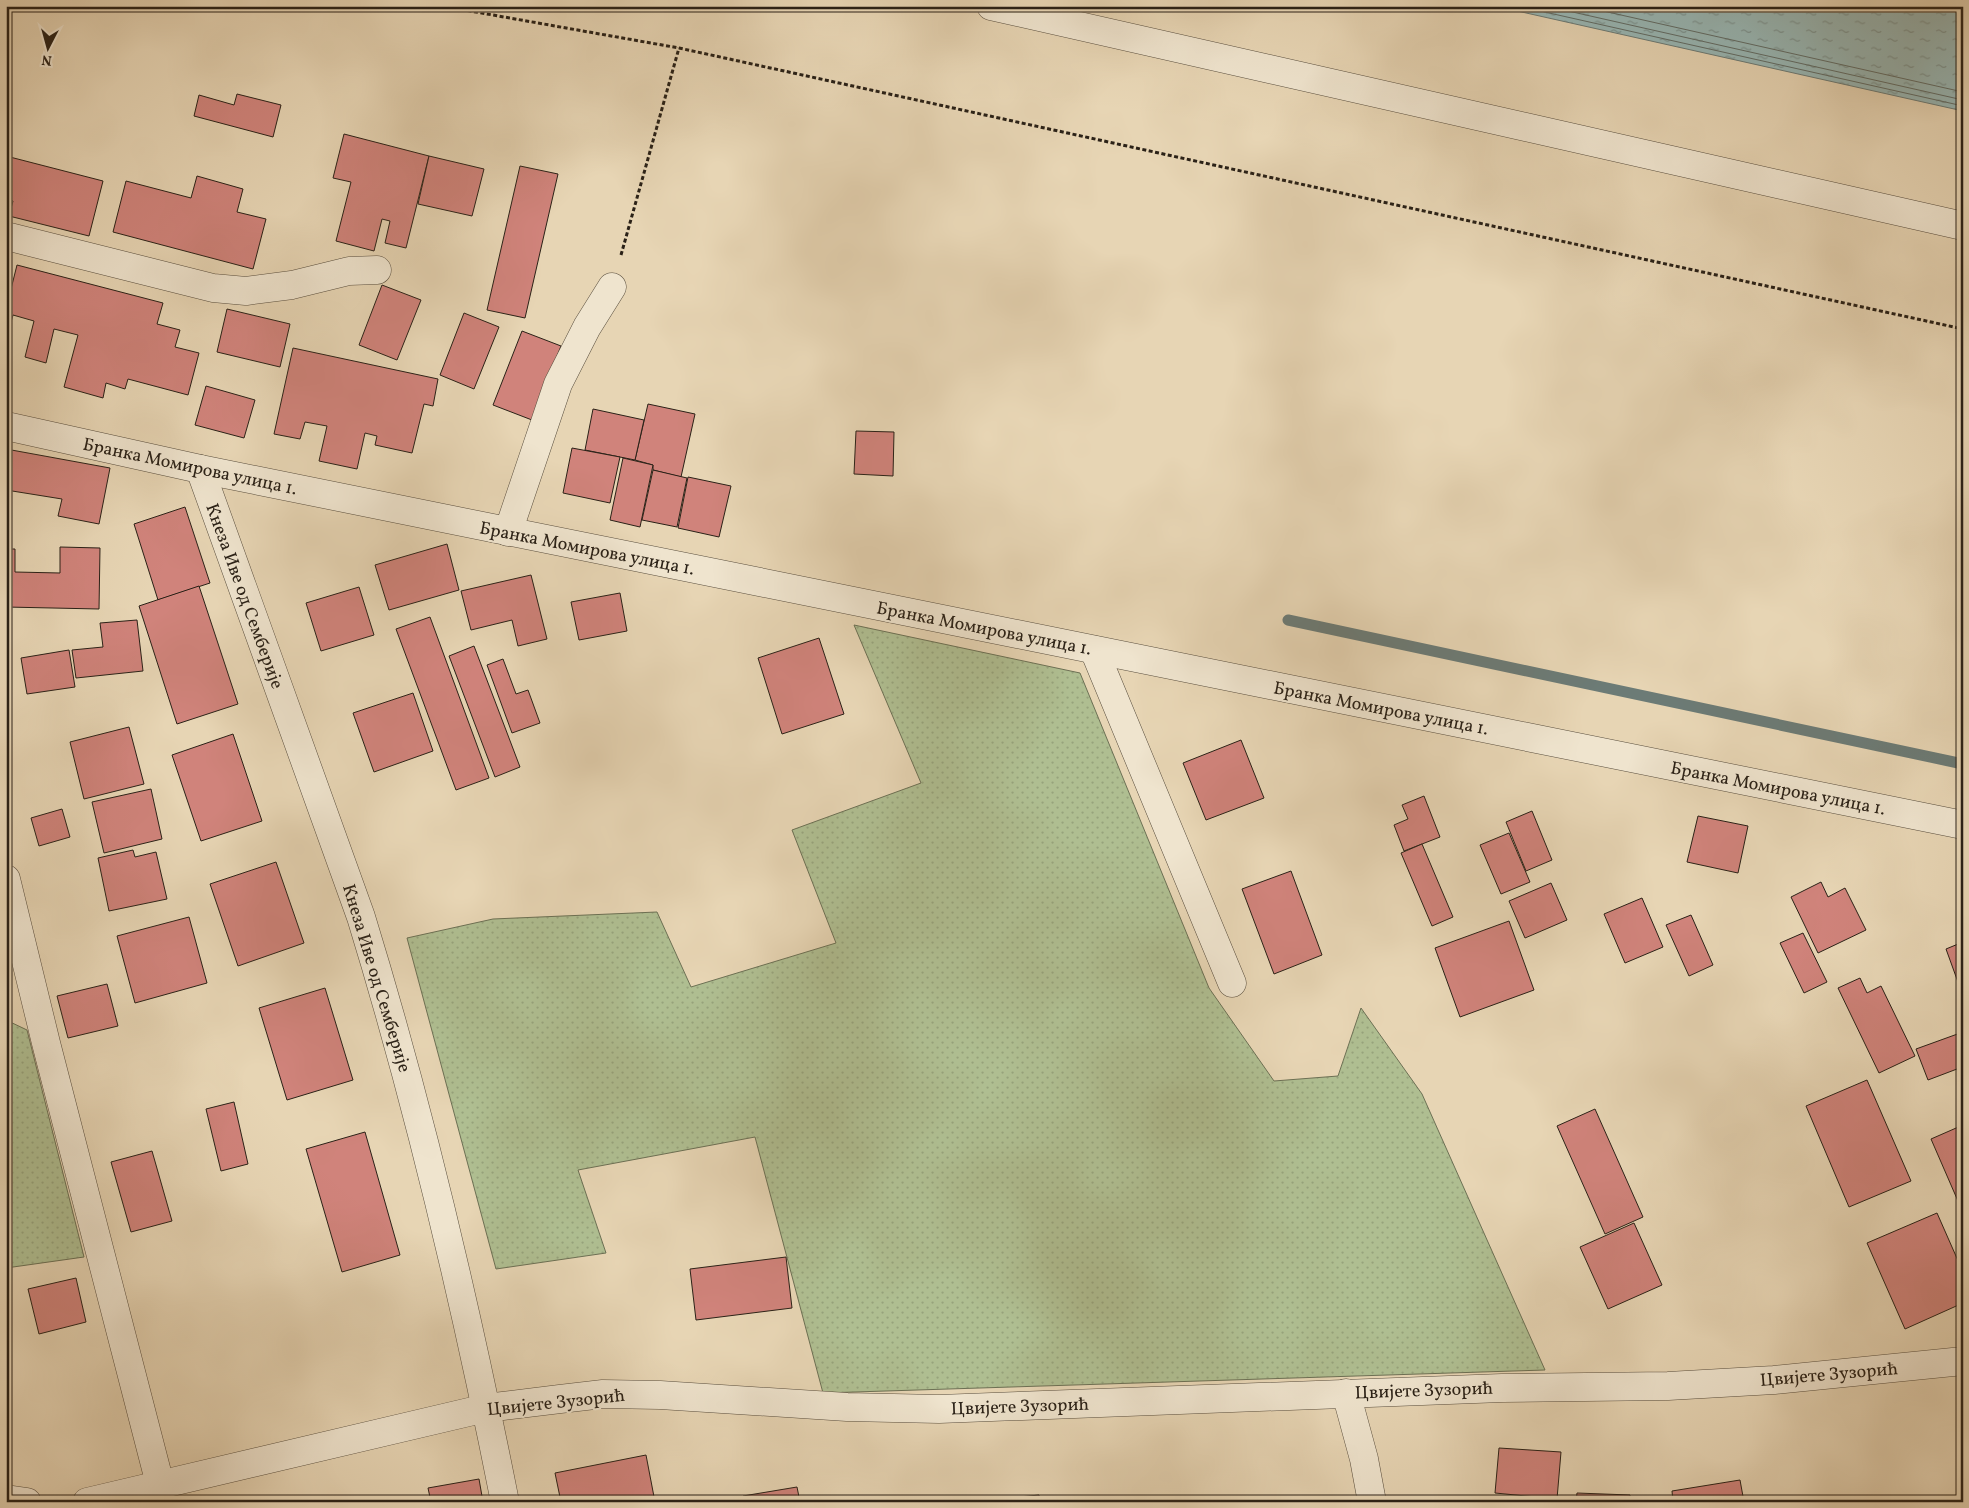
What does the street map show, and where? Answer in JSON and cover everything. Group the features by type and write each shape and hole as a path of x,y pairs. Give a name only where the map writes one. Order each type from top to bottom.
{"street":[{"path":"991,6 1963,226"},
{"path":"6,236 212,288 246,291 292,285 349,271 376,270"},
{"path":"508,532 558,384 587,327 612,287"},
{"name":"Бранка Момирова улица 1.","path":"6,426 200,469 508,532 1963,825"},
{"name":"Кнеза Иве од Семберије","path":"200,469 361,917 378,970 425,1142 486,1408 505,1502"},
{"path":"1094,650 1232,983"},
{"path":"6,879 46,1043 160,1484"},
{"name":"Цвијете Зузорић","path":"87,1502 486,1408 604,1394 660,1395 847,1407 939,1409 1502,1388 1668,1386 1774,1380 1963,1361"},
{"path":"1346,1393 1364,1459 1372,1502"},
{"path":"6,1499 27,1502"}],"path":[{"path":"442,6 679,48 1963,329"},
{"path":"612,287 679,48"}],"green space":[{"path":"854,625 1080,673 1209,988 1274,1081 1338,1076 1361,1008 1422,1094 1545,1370 823,1393 755,1137 578,1170 606,1253 496,1269 407,938 493,919 657,912 691,987 836,943 792,830 921,783"},
{"path":"6,1020 27,1030 84,1257 6,1268"}],"water":[{"path":"1495,6 1963,6 1963,111"}],"building":[{"path":"237,94 281,105 273,137 194,116 199,95 234,105"},
{"path":"344,134 429,156 406,248 385,243 390,221 382,219 374,251 336,241 351,182 333,178"},
{"path":"6,156 103,181 89,236 9,216 13,201 6,199"},
{"path":"429,156 484,169 472,216 418,204"},
{"path":"520,166 558,174 525,318 487,310"},
{"path":"197,176 243,189 237,212 266,219 253,269 113,232 126,181 191,198"},
{"path":"17,265 163,303 157,324 180,330 175,347 199,353 188,395 128,379 125,389 106,383 103,398 64,387 78,335 54,329 46,363 25,357 34,321 13,315 6,341 6,288 11,289"},
{"path":"382,285 421,300 397,360 359,345"},
{"path":"227,309 290,324 280,367 217,352"},
{"path":"464,313 499,327 474,389 440,375"},
{"path":"522,331 561,346 532,420 493,405"},
{"path":"293,348 438,379 433,406 424,404 412,453 375,445 377,436 365,433 357,469 319,461 327,426 305,422 300,439 274,434"},
{"path":"206,386 255,400 244,438 195,425"},
{"path":"648,404 695,414 681,477 653,470 653,465 635,460"},
{"path":"593,409 644,420 635,460 585,450"},
{"path":"856,431 894,432 893,476 854,474"},
{"path":"572,448 620,457 610,503 563,493"},
{"path":"6,449 110,468 99,524 58,516 62,499 6,490"},
{"path":"623,458 653,465 640,527 610,520"},
{"path":"653,470 687,478 677,527 642,520"},
{"path":"688,477 731,486 719,537 678,528"},
{"path":"185,507 210,583 158,600 134,524"},
{"path":"447,544 459,590 389,610 375,565"},
{"path":"60,547 100,548 99,609 6,607 6,549 15,549 15,572 60,573"},
{"path":"531,575 547,639 518,646 512,620 471,630 461,591"},
{"path":"199,586 238,704 177,724 139,606"},
{"path":"359,587 374,635 321,651 306,603"},
{"path":"620,593 627,631 579,640 571,602"},
{"path":"430,617 489,778 456,790 396,629"},
{"path":"137,620 143,671 76,678 72,650 103,647 100,623"},
{"path":"819,638 844,714 782,734 758,658"},
{"path":"474,646 520,767 495,777 449,656"},
{"path":"69,650 75,687 27,694 21,658"},
{"path":"503,659 516,694 528,690 540,723 512,733 487,665"},
{"path":"413,693 433,751 374,772 353,713"},
{"path":"129,727 144,784 84,799 70,742"},
{"path":"233,734 262,821 201,841 172,755"},
{"path":"1241,740 1264,798 1206,820 1183,763"},
{"path":"151,789 162,839 104,853 92,802"},
{"path":"1424,796 1440,837 1404,851 1394,825 1408,819 1402,805"},
{"path":"62,809 70,837 39,846 31,818"},
{"path":"1532,811 1552,860 1526,871 1506,822"},
{"path":"1698,816 1748,826 1738,873 1687,862"},
{"path":"1509,833 1530,882 1501,894 1480,845"},
{"path":"1422,844 1453,917 1432,926 1401,853"},
{"path":"133,850 135,857 156,852 167,899 109,911 98,858"},
{"path":"276,862 304,943 238,966 210,884"},
{"path":"1291,871 1322,955 1274,974 1242,889"},
{"path":"1821,882 1828,897 1845,888 1866,930 1818,953 1791,897"},
{"path":"1551,883 1567,920 1525,938 1509,901"},
{"path":"1642,898 1663,947 1625,963 1604,914"},
{"path":"1691,915 1713,965 1689,976 1666,925"},
{"path":"189,917 207,983 135,1003 117,936"},
{"path":"1509,921 1534,990 1460,1017 1435,948"},
{"path":"1803,933 1827,982 1804,993 1780,943"},
{"path":"1963,942 1963,996 1946,949"},
{"path":"1860,978 1867,993 1881,986 1915,1056 1879,1073 1838,988"},
{"path":"107,984 118,1026 68,1038 57,996"},
{"path":"325,988 353,1080 287,1100 259,1008"},
{"path":"1963,1032 1963,1075 1960,1076 1957,1069 1928,1080 1916,1049"},
{"path":"1867,1080 1911,1181 1849,1207 1806,1106"},
{"path":"234,1102 248,1164 221,1171 206,1109"},
{"path":"1595,1109 1643,1217 1605,1234 1557,1126"},
{"path":"1963,1125 1963,1208 1961,1208 1931,1139"},
{"path":"365,1132 400,1255 342,1272 306,1149"},
{"path":"152,1151 172,1221 131,1232 111,1162"},
{"path":"1937,1213 1963,1272 1963,1303 1905,1329 1867,1243"},
{"path":"1634,1223 1662,1285 1608,1309 1580,1247"},
{"path":"786,1257 792,1308 696,1320 690,1269"},
{"path":"76,1278 86,1322 39,1334 28,1289"},
{"path":"1499,1448 1561,1452 1557,1499 1495,1493"},
{"path":"646,1455 655,1502 561,1502 555,1473"},
{"path":"479,1479 483,1502 431,1502 428,1488"},
{"path":"1740,1480 1744,1502 1673,1502 1672,1491"},
{"path":"797,1487 800,1502 744,1502 743,1496"},
{"path":"1577,1493 1630,1495 1630,1502 1576,1502"},
{"path":"1039,1495 1040,1502 979,1501"},
{"path":"1511,1499 1549,1502 1511,1502"}],"waterway":[{"path":"1288,620 1963,764"}]}
